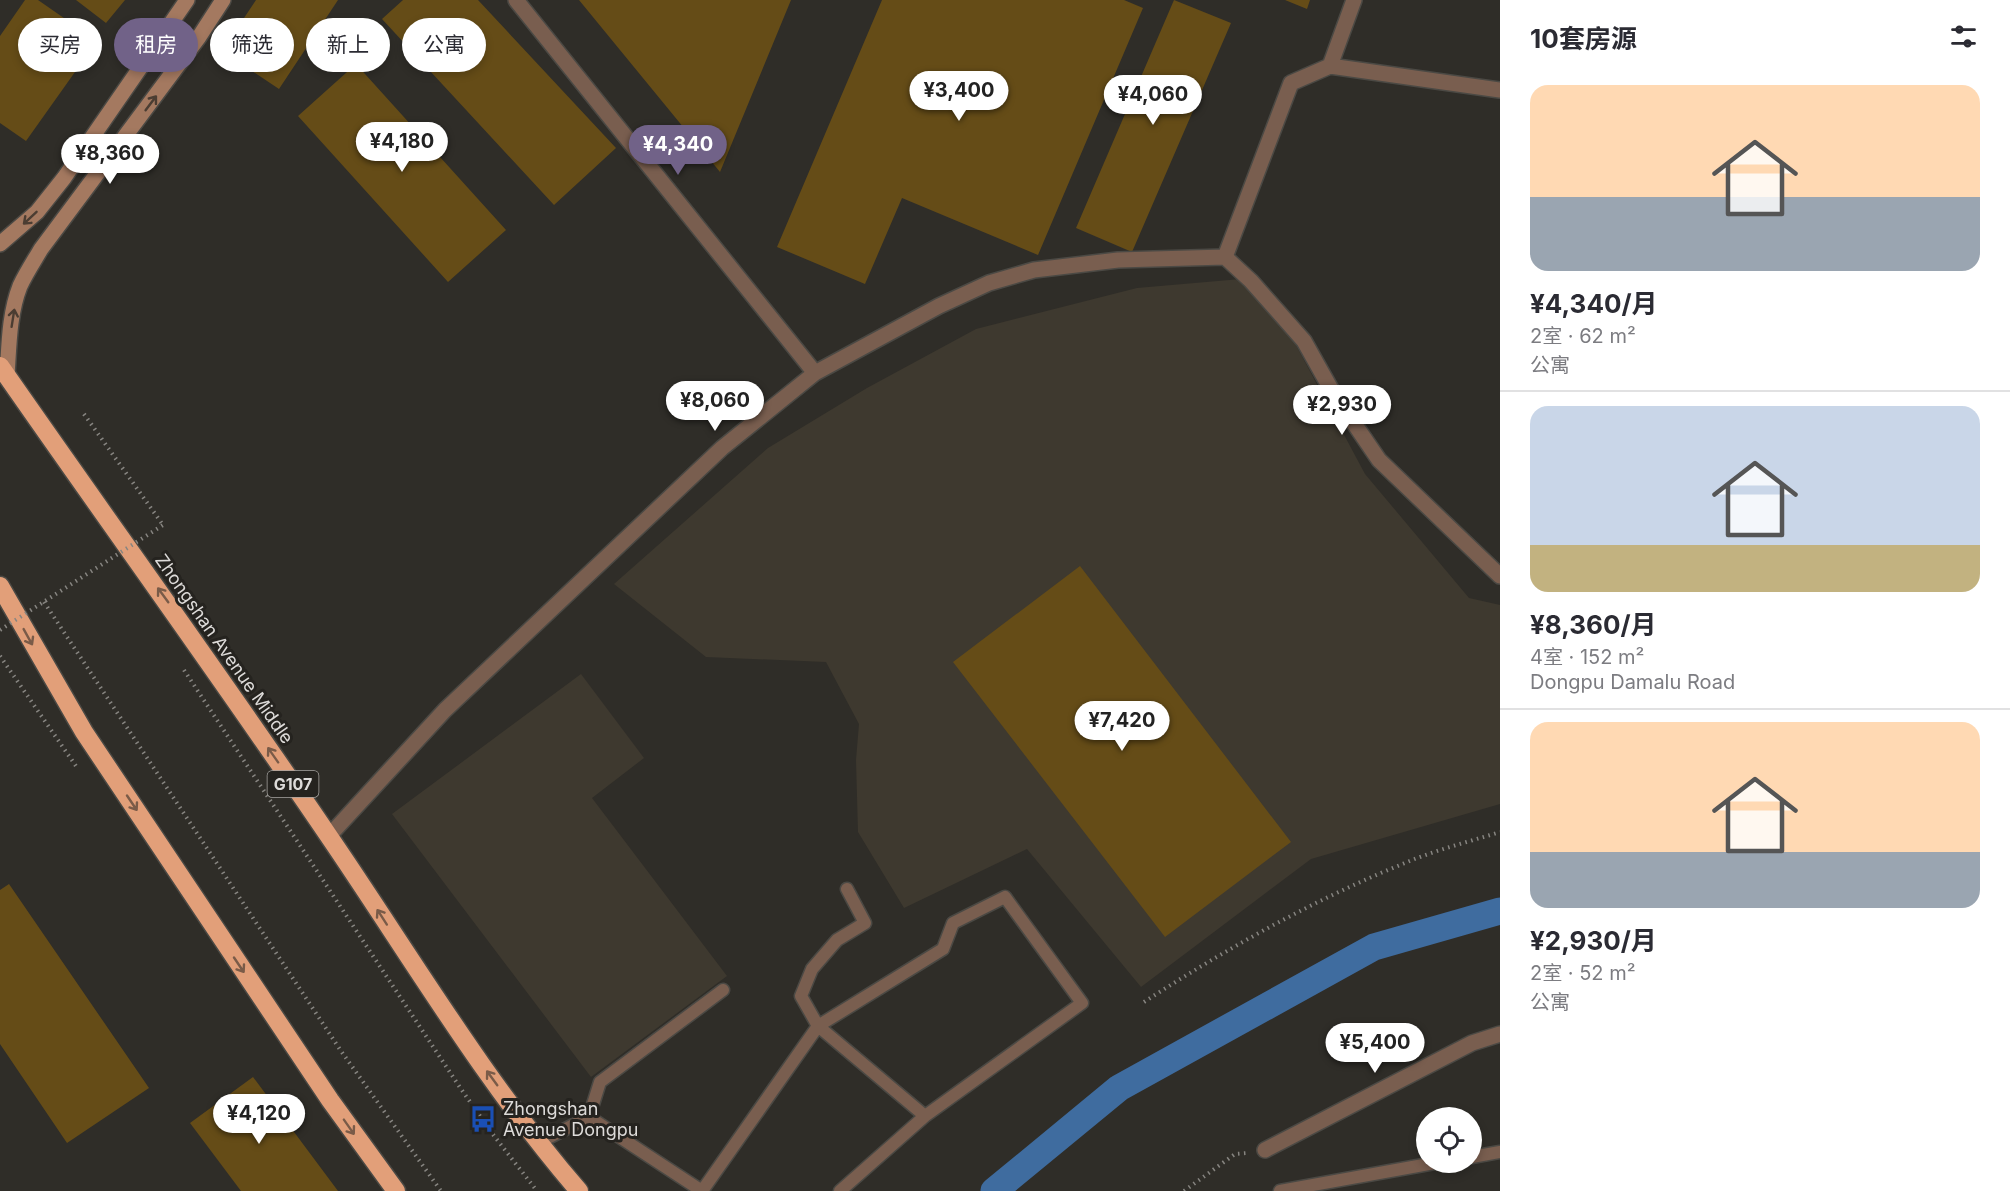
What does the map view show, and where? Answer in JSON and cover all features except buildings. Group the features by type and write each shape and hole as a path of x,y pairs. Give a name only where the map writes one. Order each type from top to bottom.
{"highway":[{"name":"Zhongshan Avenue Middle","path":"4,371 94,501 175,612 329,836 466,1044 579,1191"},
{"path":"0,586 84,732 330,1100 396,1191"}],"street":[{"path":"0,243 37,212 64,178 187,0"},
{"path":"4,371 15,305 20,286 29,269 41,249 199,38 223,0"},
{"path":"516,0 815,373"},
{"path":"1330,66 1354,0"},
{"path":"1225,257 1291,83 1330,66 1500,90"},
{"path":"329,836 445,710 722,448 815,373 939,306 989,283 1034,270 1118,260 1225,257 1251,281 1304,341 1332,391 1378,460 1500,576"},
{"path":"1265,1150 1472,1043 1500,1034"}],"lane":[{"path":"847,889 865,923 837,940 812,969 801,996 818,1026 925,1116"},
{"path":"590,1117 702,1191 818,1026 944,950 953,923 1005,897 1082,1003 925,1116 840,1191"},
{"path":"540,1142 590,1117 600,1082 723,990"},
{"path":"1482,1155 1500,1152"},
{"path":"1280,1191 1416,1166"}],"path":[{"path":"0,630 163,525 84,414"},
{"path":"44,602 341,1051 441,1191"},
{"path":"0,656 78,770"},
{"path":"178,660 459,1086 537,1191"},
{"path":"1143,1002 1296,912 1406,862 1500,832"},
{"path":"1184,1191 1235,1154 1265,1150"}],"shaded area":[{"path":"1241,279 1282,319 1365,474 1469,598 1500,605 1500,804 1311,859 1141,987 1027,849 904,908 858,832 856,760 859,724 826,662 706,657 614,584 768,448 867,388 976,329 1137,288"},
{"path":"581,674 644,758 592,798 727,976 591,1077 392,814"}],"waterway":[{"path":"994,1191 1119,1088 1374,947 1500,911"}],"place":[{"name":"Zhongshan Avenue Dongpu","path":"483,1119"}]}
